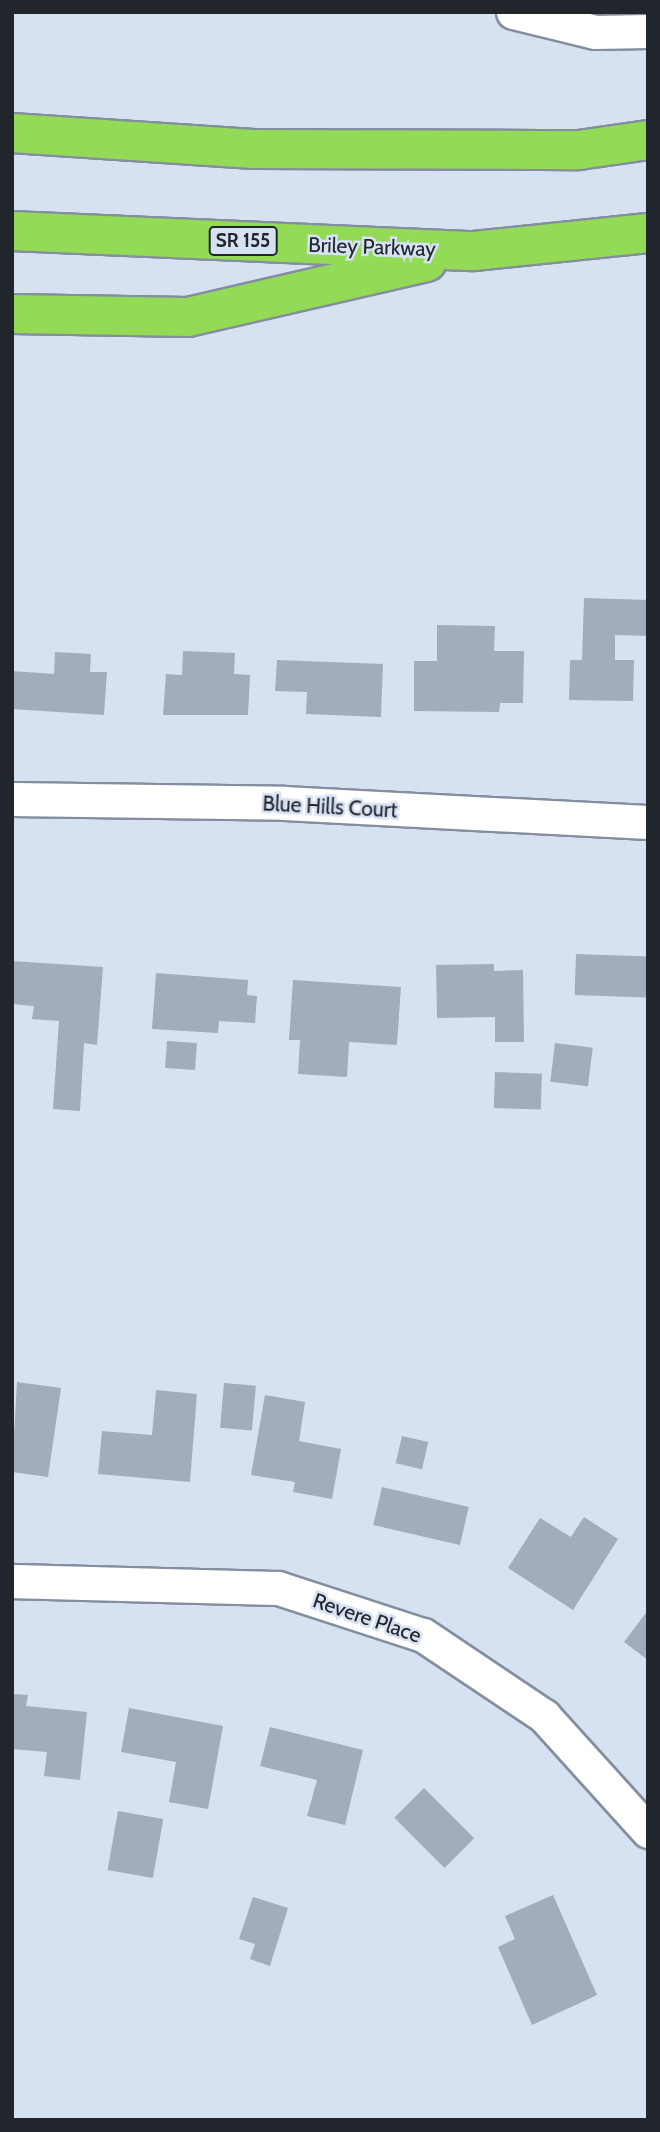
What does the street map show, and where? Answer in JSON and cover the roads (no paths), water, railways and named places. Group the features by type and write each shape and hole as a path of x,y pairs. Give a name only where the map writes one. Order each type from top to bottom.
{"highway":[{"path":"12,115 108,139"},
{"path":"12,133 253,149 529,150 648,140"},
{"name":"Briley Parkway","path":"12,231 474,251 648,233"},
{"path":"12,314 188,317 474,251"}],"street":[{"path":"513,12 595,32 648,31"},
{"name":"Blue Hills Court","path":"12,799 284,803 648,822"},
{"name":"Revere Place","path":"12,1581 278,1588 423,1635 544,1716 648,1831"}]}
